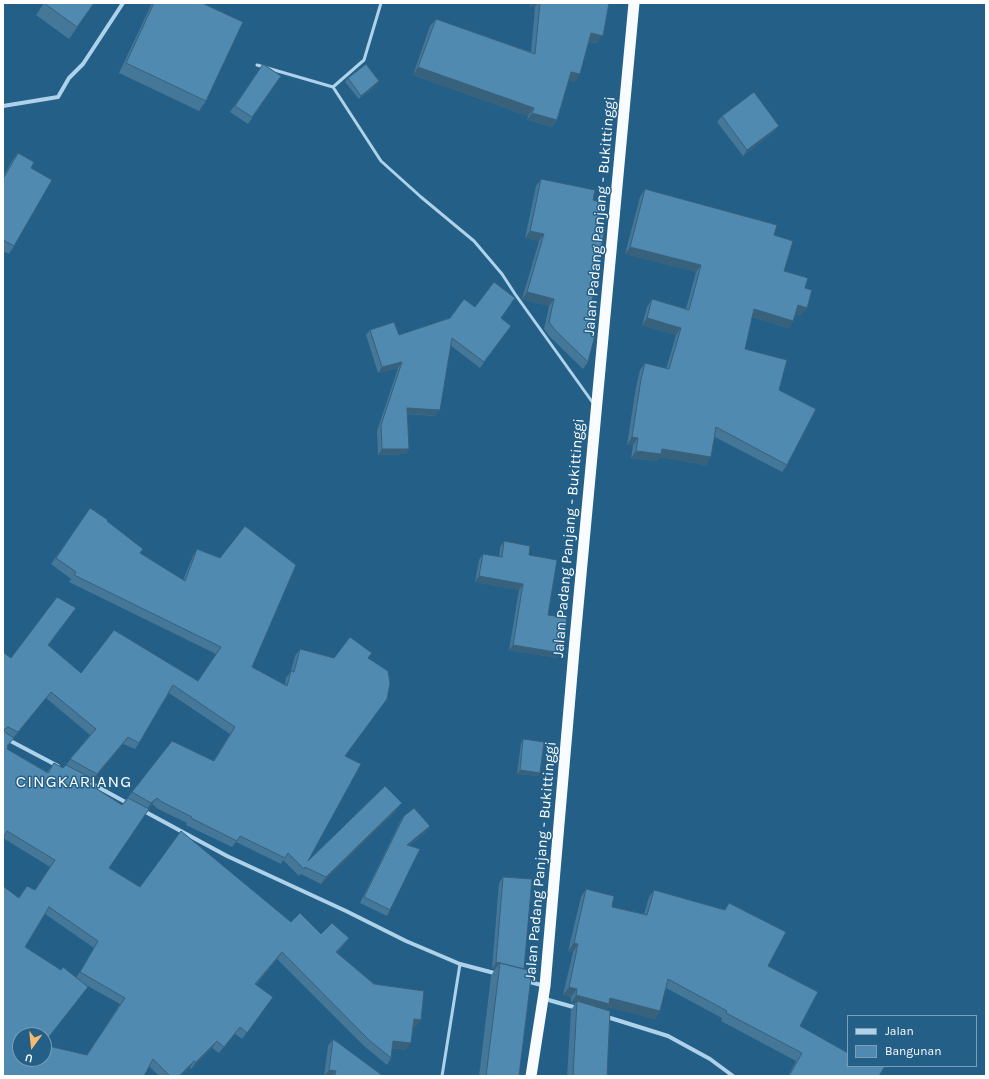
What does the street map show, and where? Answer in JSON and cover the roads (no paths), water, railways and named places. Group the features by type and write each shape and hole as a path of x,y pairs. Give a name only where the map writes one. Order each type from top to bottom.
{"highway":[{"name":"Jalan Padang Panjang - Bukittinggi","path":"531,1076 545,986 575,639 634,3"}],"street":[{"path":"3,106 58,97 69,78 83,64 123,3"},
{"path":"3,737 65,770"},
{"path":"79,777 227,856 346,911 406,941 460,964 502,975"},
{"path":"524,981 545,986"},
{"path":"542,999 581,1009"},
{"path":"596,1013 668,1036 710,1059 733,1076"}],"lane":[{"path":"333,87 364,60 381,3"},
{"path":"257,65 333,87 381,161 421,197 474,240 502,274 597,409"},
{"path":"442,1076 460,964"}],"district":[{"name":"CINGKARIANG","path":"74,782"}]}
